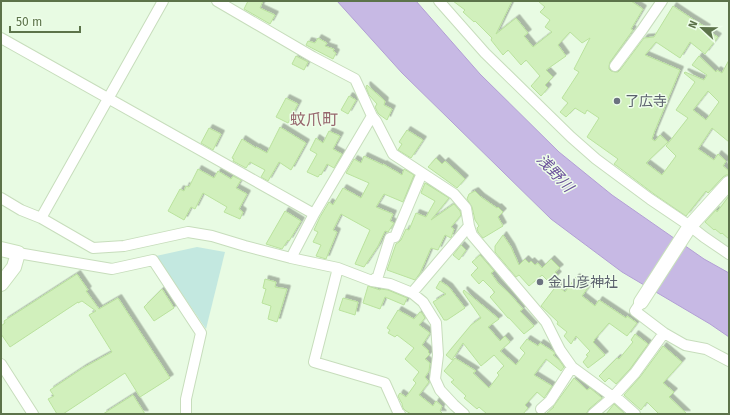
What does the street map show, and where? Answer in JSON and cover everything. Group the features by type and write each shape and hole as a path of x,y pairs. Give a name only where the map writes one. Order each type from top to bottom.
{"street":[{"path":"41,218 163,1"},
{"path":"217,1 355,79 372,116 393,154 454,194 466,208 472,235 546,322 560,350 572,367 613,397 618,398 635,414"},
{"path":"439,1 485,53 596,159 689,228 729,254"},
{"path":"614,66 642,30 660,1"},
{"path":"1,38 314,214"},
{"path":"291,258 314,214 372,116"},
{"path":"372,281 378,276 390,238 395,237 422,173"},
{"path":"729,183 689,228 635,311 664,333 685,345 706,349 729,361"},
{"path":"1,198 21,210 41,218 94,248 124,246 188,232 212,236 291,258 338,268 372,281 390,284 412,293 423,302 436,323 438,355 435,379 440,390 464,414"},
{"path":"412,293 469,226"},
{"path":"1,249 112,269 153,260 201,333 186,399 186,414"},
{"path":"1,284 14,267 18,252"},
{"path":"338,268 314,362 385,383 400,414"},
{"path":"593,414 613,397 635,373 664,333"},
{"path":"1,364 33,414"},
{"path":"540,412 550,401 572,367"}],"shaded area":[{"path":"729,193 729,247 705,234 698,227"},
{"path":"197,247 225,252 206,329 156,256"}],"water":[{"name":"浅野川","path":"337,1 416,1 480,74 559,152 612,195 704,259 729,273 729,337 710,324 622,272 551,219 402,73"}],"building":[{"path":"248,1 263,1 260,8 275,15 270,24 244,9"},
{"path":"453,1 512,1 496,34 516,18 528,33 524,36 533,47 552,32 545,27 550,20 540,12 545,7 538,1 631,1 643,9 631,29 633,30 610,62 609,69 611,71 618,72 644,38 654,37 673,6 718,37 705,54 690,42 680,58 656,42 645,55 680,70 652,139 655,141 660,135 668,142 646,163 662,175 676,156 666,146 688,118 676,110 695,82 684,73 685,72 704,80 707,75 692,65 699,56 716,72 717,70 722,73 729,60 729,142 712,128 698,149 714,160 718,154 726,161 723,166 729,171 729,175 723,177 708,193 706,191 686,216 614,164 618,159 587,137 599,118 587,110 585,114 575,108 566,117 560,112 568,103 562,98 579,72 574,69 590,38 582,43 570,32 558,45 566,56 546,70 553,77 545,85 548,88 541,96 531,86 540,76 526,60 521,65 508,50 503,55 491,40 492,38 475,21 474,22 463,12 465,10","holes":["708,91 719,102 706,120 693,110"]},
{"path":"318,38 327,43 325,46 334,49 333,51 336,53 333,59 306,45 308,41 315,43"},
{"path":"296,56 308,62 304,70 292,64"},
{"path":"367,85 385,101 384,105 392,109 387,120 378,113 375,107 377,104 369,95 366,87"},
{"path":"349,96 356,100 348,114 341,110"},
{"path":"286,98 298,104 288,123 276,117"},
{"path":"280,127 306,143 291,170 279,162 268,181 261,177 265,170 250,162 246,168 233,161 234,159 232,158 242,139 267,153"},
{"path":"209,128 221,134 213,150 201,143"},
{"path":"407,130 423,140 411,158 398,150 402,144 399,142"},
{"path":"329,131 340,136 333,149 342,154 334,168 327,164 321,175 320,174 318,177 307,172 317,154 310,150 316,138 323,143"},
{"path":"364,156 383,164 402,175 404,169 414,175 403,202 384,194 376,207 393,214 390,221 394,223 388,232 385,231 378,246 364,267 355,264 370,230 341,214 333,230 337,232 326,259 316,256 321,245 313,242 318,232 314,230 320,217 329,202 333,205 343,188 361,198 369,183 346,173 354,159 361,163"},
{"path":"436,158 442,164 445,161 465,179 457,188 428,167"},
{"path":"198,169 214,178 218,171 231,179 233,176 241,180 236,188 247,194 239,209 243,212 240,219 224,212 227,207 203,193 195,209 191,207 184,220 168,211 180,189 184,191 186,186 189,187"},
{"path":"425,183 449,198 431,220 454,204 460,211 461,215 451,227 454,229 451,238 445,235 438,250 431,248 420,273 415,280 387,270 396,244 401,240 406,229 409,230 416,213 426,217 435,201 421,193"},
{"path":"475,191 503,212 498,217 503,226 483,238 478,232 477,228 479,226 475,220 472,207 467,199 469,194"},
{"path":"729,196 729,239 722,233 721,234 715,229 714,230 705,222 716,210 717,212"},
{"path":"285,211 301,221 289,241 288,240 282,249 266,244"},
{"path":"503,235 511,247 519,265 525,259 529,263 531,261 535,265 538,263 542,268 551,259 560,268 555,272 558,275 550,283 542,275 529,286 519,275 516,277 495,252 495,246"},
{"path":"461,245 466,250 459,260 453,255"},
{"path":"480,255 494,271 491,273 498,283 523,309 520,311 534,326 524,334 490,297 495,292 483,280 479,284 471,275 478,268 472,262"},
{"path":"77,274 88,290 86,291 99,309 118,298 170,378 140,397 125,373 63,414 57,414 48,399 54,396 50,390 83,368 112,352 89,315 96,311 82,301 78,302 10,347 1,334 1,326 5,323 4,321"},
{"path":"576,277 589,286 582,296 595,306 599,300 626,318 627,316 637,323 627,336 609,323 593,342 605,355 588,368 583,362 588,356 586,355 590,351 576,336 571,344 564,336 567,332 557,324 558,322 541,306 557,285 565,292"},
{"path":"265,279 276,282 275,287 287,289 277,322 268,319 271,306 262,303 266,289 263,288"},
{"path":"440,281 449,287 465,308 447,320 444,320 433,302 446,294 436,288"},
{"path":"368,286 380,290 388,290 407,298 404,305 385,297 380,309 363,303"},
{"path":"162,289 174,308 154,321 144,307"},
{"path":"464,290 499,319 488,327 500,341 505,336 510,342 500,351 516,365 525,353 520,348 527,339 538,346 540,343 554,352 555,354 553,355 564,367 561,371 546,359 534,375 552,386 544,398 537,392 525,405 528,408 523,414 487,414 479,407 477,409 464,398 466,396 451,382 454,380 444,371 455,358 476,371 473,373 489,388 499,375 497,373 504,366 494,355 481,366 463,343 452,360 446,355 471,325 481,318 463,292"},
{"path":"343,298 358,302 355,315 339,310"},
{"path":"398,310 414,319 420,312 425,318 419,325 430,333 422,345 429,351 428,352 430,354 425,359 430,363 429,371 425,377 429,382 419,395 433,406 436,401 442,406 440,411 443,414 411,414 403,408 398,396 400,393 406,397 416,383 413,380 419,372 405,359 414,348 397,335 395,337 388,333 390,330 387,328"},
{"path":"635,334 648,344 630,369 616,384 609,378 605,382 599,376 617,358 619,359 633,342 631,340"},
{"path":"663,346 682,362 663,383 674,392 669,397 687,414 659,414 647,402 641,410 624,395 640,377"},
{"path":"574,378 587,390 590,388 602,398 589,409 586,414 546,414 554,407"},
{"path":"133,395 145,414 103,414"},
{"path":"614,404 625,414 606,414"}],"place":[{"name":"了広寺","path":"617,101"},
{"name":"金山彦神社","path":"540,282"}],"district":[{"name":"蚊爪町","path":"314,119"}]}
